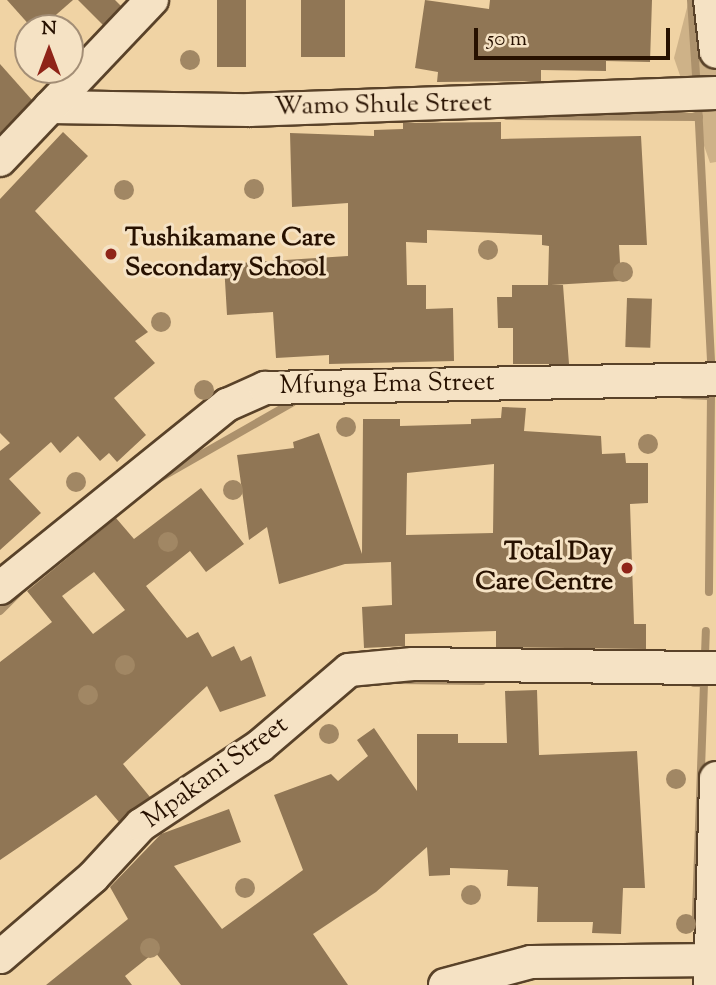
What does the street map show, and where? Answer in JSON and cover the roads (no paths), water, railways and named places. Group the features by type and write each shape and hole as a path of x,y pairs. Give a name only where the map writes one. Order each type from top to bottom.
{"street":[{"path":"0,160 152,0"},
{"path":"710,0 716,52"},
{"name":"Wamo Shule Street","path":"50,107 249,110 716,93"},
{"name":"Mfunga Ema Street","path":"0,588 227,405 265,388 716,379"},
{"name":"Mpakani Street","path":"0,957 93,877 141,825 260,746 349,670 413,664 716,668"},
{"path":"445,985 531,962 712,968 716,778"}],"waterway":[{"path":"691,0 696,75"},
{"path":"698,104 711,363"},
{"path":"507,116 699,117"},
{"path":"683,395 711,396 709,592"},
{"path":"153,482 293,402"},
{"path":"0,611 19,592"},
{"path":"705,655 706,631"},
{"path":"397,680 482,681"},
{"path":"694,683 704,683 696,916"}],"place":[{"name":"Tushikamane Care Secondary School","path":"111,254"},
{"name":"Total Day Care Centre","path":"627,568"}]}
